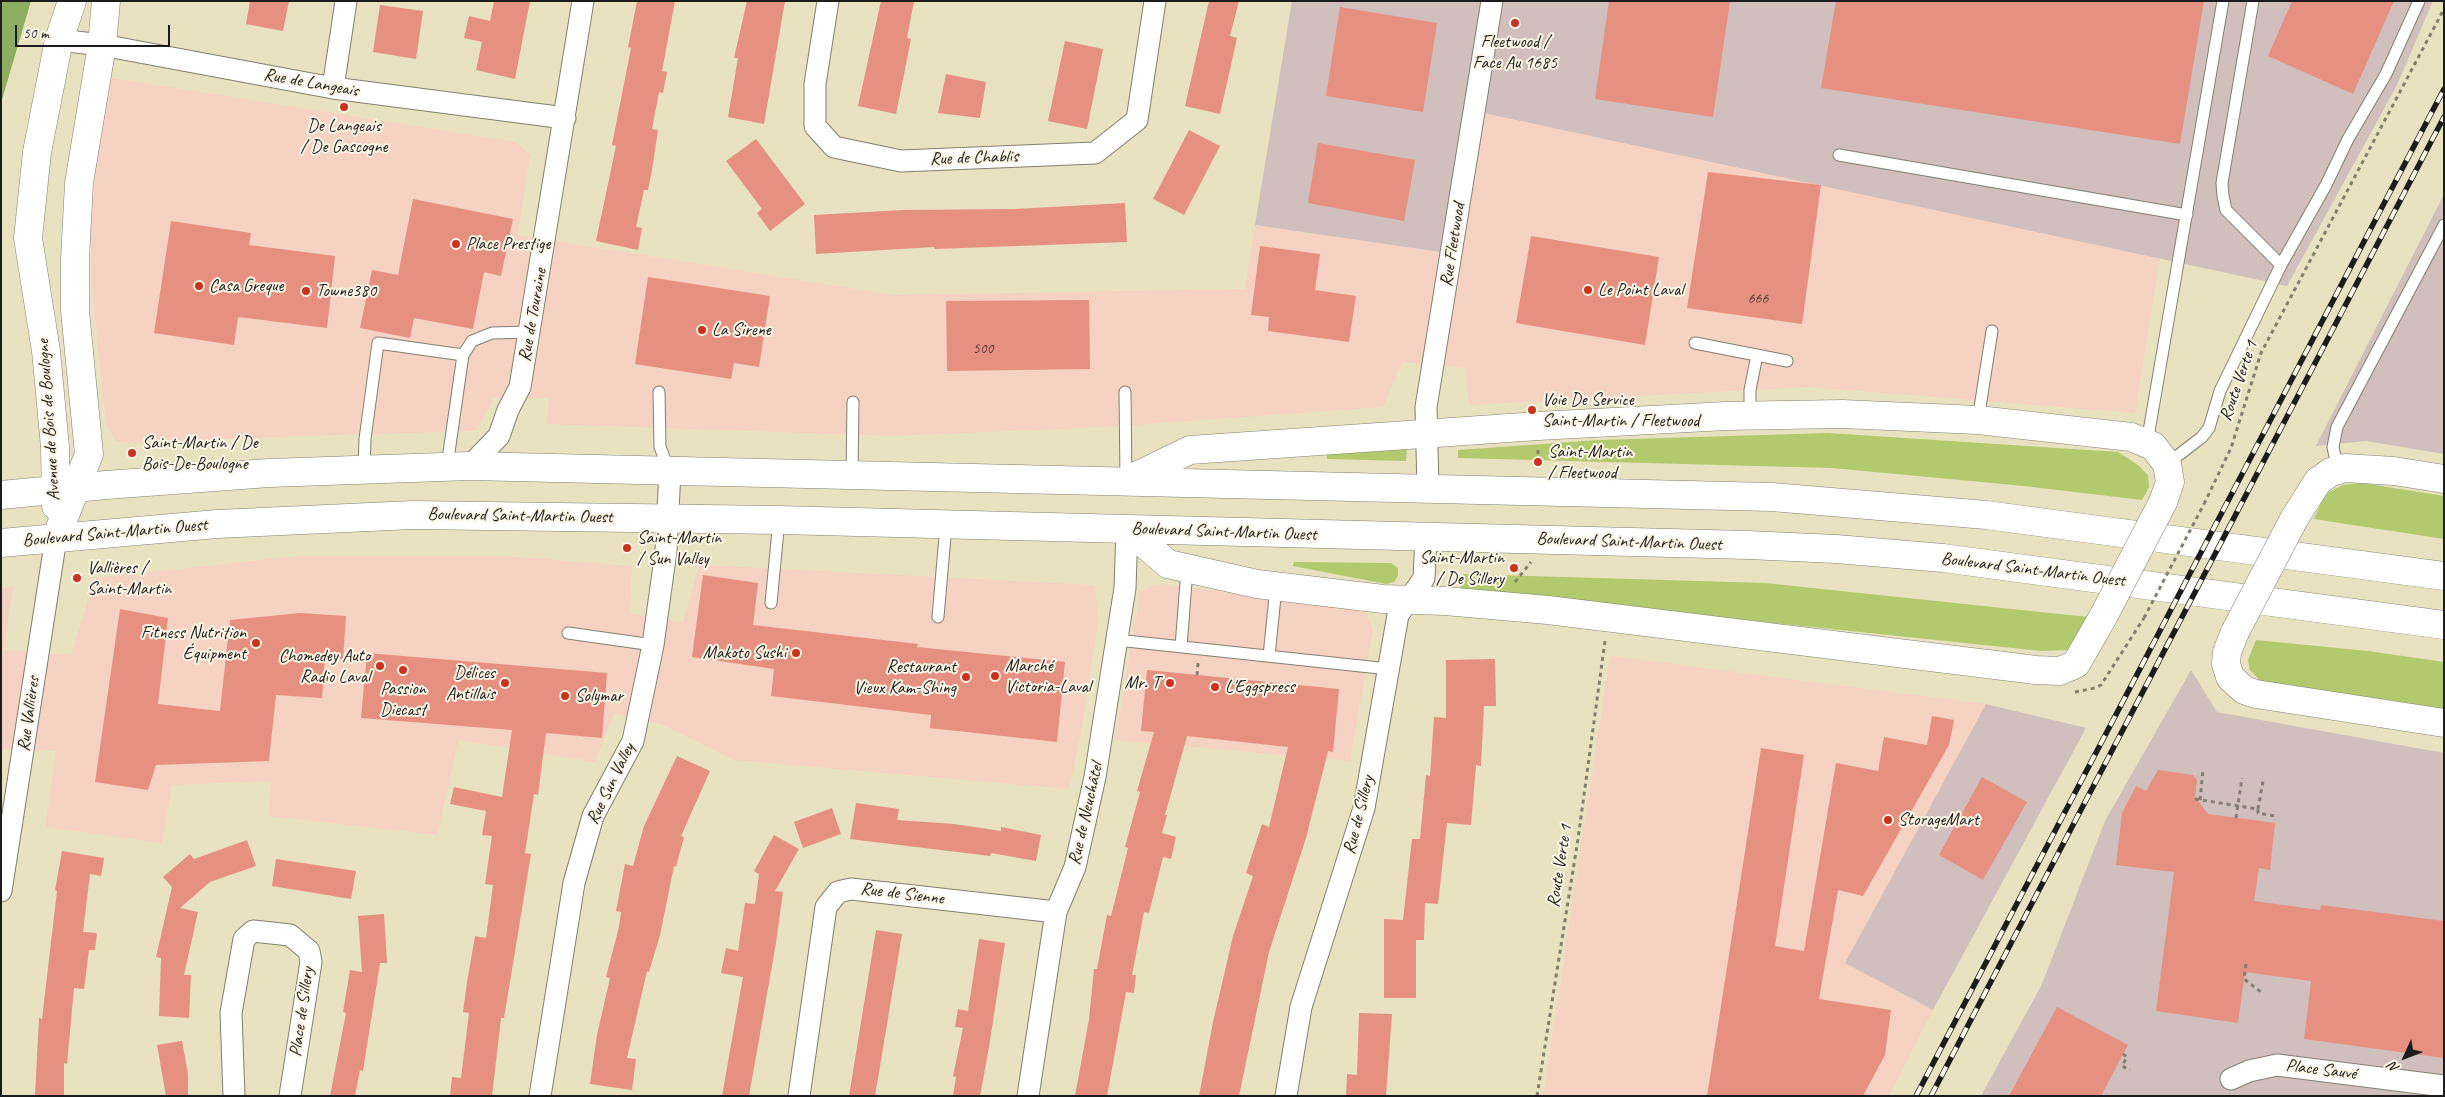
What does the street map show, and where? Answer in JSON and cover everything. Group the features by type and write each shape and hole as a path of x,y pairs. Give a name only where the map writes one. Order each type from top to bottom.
{"main road":[{"name":"Avenue de Bois de Boulogne","path":"66,488 55,447 46,351 28,238 37,152 59,40 72,1"},
{"name":"Avenue de Bois de Boulogne","path":"56,538 66,488 89,454 75,311 79,183 102,45 106,1"},
{"path":"1126,481 1190,450 1427,432 1750,415 1842,414 1978,420 2121,436 2147,443 2159,452 2167,464 2170,482 2163,502 2080,660 2071,667 2055,671 1548,610 1445,600 1408,600 1276,587 1226,579 1168,564 1127,529"},
{"path":"1,495 66,488 364,469 458,466 1772,497 1879,504 1986,515 2444,576"},
{"path":"2444,479 2360,467 2338,470 2318,481 2294,519 2235,632 2227,652 2226,664 2230,677 2244,690 2256,694 2444,723"},
{"name":"Boulevard Saint-Martin Ouest","path":"1,543 217,524 363,516 422,515 779,520 1748,545 1872,552 2054,572 2444,625"}],"street":[{"path":"333,88 346,1"},
{"name":"Rue de Touraine","path":"458,466 498,436 508,410 520,388 583,1"},
{"name":"Rue de Chablis","path":"828,1 815,84 815,126 834,147 902,161 1095,153 1137,120 1155,1"},
{"name":"Rue Fleetwood","path":"1428,489 1426,407 1492,1"},
{"name":"Rue de Langeais","path":"59,40 102,45 333,88 565,118"},
{"name":"Rue Sun Valley","path":"540,1096 574,884 593,816 633,741 653,645 668,519 670,471"},
{"name":"Rue de Neuchâtel","path":"1028,1096 1056,912 1075,867 1086,823 1117,640 1126,574 1127,529"},
{"name":"Rue de Sillery","path":"1286,1096 1301,1007 1364,808 1398,615 1424,578 1426,537"},
{"name":"Rue Vallières","path":"1,891 10,786 56,538"},
{"name":"Rue de Sienne","path":"799,1096 826,907 838,892 851,889 1056,912"},
{"name":"Place de Sillery","path":"234,1096 231,1013 244,939 253,931 290,935 309,951 311,962 290,1096"},
{"name":"Place Sauvé","path":"2230,1079 2249,1071 2277,1065 2444,1086"}],"lane":[{"path":"2147,443 2223,1"},
{"path":"2253,1 2222,183 2223,196 2226,210 2281,265"},
{"path":"2167,464 2197,441 2209,428 2220,391 2281,265 2326,185 2348,139 2386,74 2419,1"},
{"path":"1839,155 2187,215"},
{"path":"2338,470 2333,447 2338,427 2444,225"},
{"path":"1978,420 1992,331"},
{"path":"458,466 463,355 472,341 483,336 492,333 530,332"},
{"path":"364,469 365,439 378,343 463,355"},
{"path":"1695,343 1787,361"},
{"path":"1750,415 1750,390 1756,355"},
{"path":"658,392 660,446 670,471"},
{"path":"1125,392 1126,481"},
{"path":"852,474 853,402"},
{"path":"771,603 779,520"},
{"path":"938,616 946,525"},
{"path":"1181,647 1187,569"},
{"path":"1269,656 1276,587"},
{"path":"568,633 653,645"},
{"path":"1117,640 1389,669"}],"path":[{"name":"Route Verte 1","path":"2076,692 2100,685 2144,618 2231,448 2261,353 2444,9"},
{"name":"Route Verte 1","path":"1537,1096 1578,840 1605,640"},
{"path":"2200,800 2203,770"},
{"path":"2236,818 2242,778"},
{"path":"2263,781 2258,813 2275,816"},
{"path":"2195,799 2258,809"},
{"path":"2246,964 2244,979 2260,992"},
{"path":"2123,1054 2127,1056 2122,1066 2130,1070"}],"shaded area":[{"path":"1292,1 2433,1 2397,85 2287,286 1484,113 1461,255 1255,225"},
{"path":"112,78 516,142 530,155 518,235 893,295 1245,289 1255,225 1460,255 1484,112 2160,258 2135,413 1808,387 1469,405 1465,368 1402,362 1383,407 1105,427 893,436 547,424 549,398 494,398 476,431 238,438 155,445 116,441 106,425 92,289 91,219 100,137"},
{"path":"2444,194 2444,454 2366,441 2316,446"},
{"path":"298,556 504,556 632,566 630,614 683,622 699,565 1095,585 1098,623 1081,733 1069,789 734,760 663,725 614,713 595,762 459,740 437,835 269,816 271,781 172,785 162,843 45,827 56,751 1,749 1,588 13,587 4,650 71,655 95,578"},
{"path":"1161,584 1357,608 1366,613 1373,629 1350,761 1115,740 1140,592 1142,589 1146,591 1152,585"},
{"path":"1610,656 1986,704 1846,963 1933,1010 1889,1096 1543,1096"},
{"path":"2191,670 2217,712 2444,753 2444,1096 1981,1096 2042,984 2105,821"},
{"path":"1986,704 2086,728 1933,1010 1845,963"}],"green space":[{"path":"1,1 31,1 1,103"},
{"path":"1828,433 2118,452 2138,465 2148,475 2149,487 2142,500 2024,486 1832,468 1458,458 1458,450 1599,440"},
{"path":"1407,448 1406,461 1327,459 1327,453"},
{"path":"2362,483 2444,496 2444,539 2314,519 2323,499 2329,492 2343,485"},
{"path":"1294,562 1391,563 1398,568 1398,576 1394,582 1386,584 1293,566"},
{"path":"1463,574 1765,583 2088,617 2075,642 2067,650 2041,651 1460,590"},
{"path":"2256,640 2368,651 2444,662 2444,715 2265,686 2250,670 2248,660"}],"building":[{"path":"250,1 289,1 283,31 246,24"},
{"path":"494,1 530,1 515,79 476,70 482,42 464,38 469,16 490,21"},
{"path":"637,1 675,1 662,71 667,72 663,93 659,92 652,129 658,130 652,170 648,190 644,190 636,227 642,228 638,250 596,241 616,146 612,145 631,48 628,47"},
{"path":"747,1 785,1 764,124 728,117 738,58 734,58"},
{"path":"881,1 914,1 907,38 911,39 896,114 858,106"},
{"path":"1209,1 1239,1 1230,36 1237,38 1220,114 1185,106"},
{"path":"1609,1 1730,1 1713,117 1595,99"},
{"path":"1836,1 2204,1 2180,144 1821,88"},
{"path":"2292,1 2394,1 2353,94 2268,56"},
{"path":"380,5 423,11 416,59 373,52"},
{"path":"1340,7 1437,23 1423,112 1326,96"},
{"path":"1065,41 1103,49 1087,129 1048,121"},
{"path":"946,74 986,82 980,118 938,113"},
{"path":"1189,130 1220,146 1184,215 1153,199"},
{"path":"756,139 805,204 770,231 757,213 762,209 726,161"},
{"path":"1318,143 1415,160 1404,221 1308,203"},
{"path":"1708,172 1821,185 1802,324 1687,308"},
{"name":"Place Prestige","path":"413,199 513,219 501,276 484,272 473,329 414,318 410,338 360,328 372,270 398,275"},
{"path":"1125,203 1127,242 935,249 934,247 816,254 814,215 903,210 1014,209"},
{"path":"171,221 251,233 249,245 335,256 327,328 238,317 234,345 154,333"},
{"name":"Le Point Laval","path":"1531,236 1659,257 1645,345 1516,323"},
{"path":"1260,246 1320,254 1315,290 1356,296 1349,342 1268,331 1269,317 1251,315"},
{"name":"La Sirene","path":"648,277 770,296 759,367 734,363 731,379 635,364"},
{"path":"1089,300 1090,369 947,371 946,301"},
{"path":"703,575 758,583 753,625 918,644 917,647 1065,662 1057,742 930,728 931,715 771,696 774,669 692,657"},
{"path":"120,609 168,618 158,704 220,711 230,620 300,613 346,616 343,659 325,658 322,698 276,695 269,761 156,765 148,790 95,782"},
{"path":"367,653 607,673 602,738 546,733 538,795 534,794 525,853 531,854 504,1018 501,1018 492,1096 450,1096 452,1077 461,1078 469,1013 463,1012 475,936 486,938 493,885 485,884 492,836 482,835 486,811 450,804 454,787 502,797 512,730 361,718"},
{"path":"1495,659 1496,706 1484,706 1481,766 1476,765 1471,825 1447,823 1438,904 1425,903 1424,940 1416,940 1416,998 1384,998 1384,919 1403,920 1412,839 1420,839 1426,775 1430,776 1434,717 1446,718 1446,660"},
{"path":"1147,670 1339,689 1333,752 1328,751 1306,838 1269,952 1239,1096 1199,1096 1213,1022 1233,936 1253,876 1246,873 1262,824 1269,827 1288,747 1187,736 1165,815 1167,815 1162,833 1176,837 1171,859 1163,857 1149,913 1144,912 1132,975 1136,975 1134,993 1126,992 1107,1096 1075,1096 1089,1019 1094,969 1097,969 1107,915 1111,916 1128,848 1125,847 1140,792 1137,791 1154,732 1141,731"},
{"path":"1932,716 1954,720 1949,745 1863,896 1838,890 1819,999 1891,1010 1885,1055 1863,1096 1707,1096 1761,748 1804,755 1775,946 1804,951 1836,763 1878,771 1884,737 1927,745"},
{"path":"677,756 710,771 681,836 684,837 676,867 674,866 660,935 649,972 647,971 627,1058 636,1059 632,1090 590,1084 597,1035 610,978 606,977 619,927 621,912 616,911 625,864 633,866 644,826"},
{"path":"2158,770 2193,775 2197,780 2195,797 2208,814 2275,823 2270,870 2259,868 2254,901 2320,910 2321,905 2444,921 2444,1058 2304,1039 2311,981 2245,972 2238,1023 2156,1011 2174,872 2116,865 2122,813 2136,786 2146,791"},
{"path":"1982,777 2027,802 1983,880 1939,855"},
{"path":"856,803 899,809 897,820 954,824 1001,831 1001,827 1041,835 1036,861 991,853 990,856 850,839"},
{"path":"832,808 841,834 803,848 794,822"},
{"path":"774,835 799,849 775,891 783,892 749,1096 722,1096 743,977 721,973 726,948 738,951 745,903 755,904 759,874 754,871"},
{"path":"247,840 256,866 210,882 180,908 198,912 184,975 191,975 189,1018 159,1016 161,958 156,957 172,887 163,877 190,854 194,859"},
{"path":"62,851 104,858 101,876 90,874 83,932 97,933 95,950 89,950 84,989 74,988 67,1064 64,1063 64,1096 35,1096 39,1018 42,1019 57,891 55,890"},
{"path":"276,859 356,871 351,899 272,886"},
{"path":"384,914 387,963 380,963 363,1071 360,1070 355,1096 330,1096 346,1013 343,1012 350,970 362,972 358,916"},
{"path":"876,930 902,934 875,1096 849,1096"},
{"path":"979,939 1005,943 989,1047 980,1096 953,1096 956,1077 953,1076 963,1028 955,1027 958,1009 968,1011"},
{"path":"2057,1007 2128,1045 2101,1096 2009,1096"},
{"path":"1359,1013 1392,1014 1386,1096 1346,1096 1347,1074 1357,1075"},
{"path":"182,1041 188,1074 188,1096 166,1096 157,1045"}],"railway":[{"path":"1916,1096 2444,89"},
{"path":"1931,1096 2444,117"}],"place":[{"name":"Fleetwood / Face Au 1685","path":"1515,23"},
{"name":"De Langeais / De Gascogne","path":"344,107"},
{"name":"Place Prestige","path":"456,244"},
{"name":"Casa Greque","path":"199,286"},
{"name":"Le Point Laval","path":"1588,290"},
{"name":"Towne380","path":"306,291"},
{"name":"La Sirene","path":"702,330"},
{"name":"Voie De Service Saint-Martin / Fleetwood","path":"1532,410"},
{"name":"Saint-Martin / De Bois-De-Boulogne","path":"132,453"},
{"name":"Saint-Martin / Fleetwood","path":"1538,462"},
{"name":"Saint-Martin / Sun Valley","path":"627,548"},
{"name":"Saint-Martin / De Sillery","path":"1514,568"},
{"name":"Vallières / Saint-Martin","path":"77,578"},
{"name":"Fitness Nutrition Équipment","path":"256,643"},
{"name":"Makoto Sushi","path":"796,653"},
{"name":"Chomedey Auto Radio Laval","path":"380,666"},
{"name":"Passion Diecast","path":"403,670"},
{"name":"Marché Victoria-Laval","path":"995,676"},
{"name":"Restaurant Vieux Kam-Shing","path":"966,677"},
{"name":"Délices Antillais","path":"505,683"},
{"name":"Mr. T","path":"1170,683"},
{"name":"L'Eggspress","path":"1215,687"},
{"name":"Solymar","path":"565,696"},
{"name":"StorageMart","path":"1888,820"}]}
